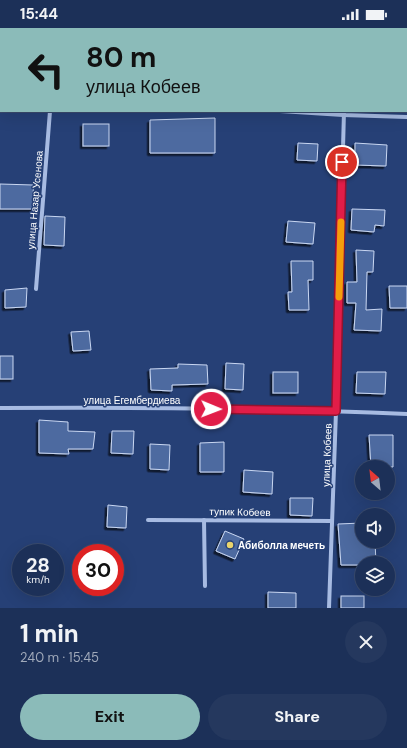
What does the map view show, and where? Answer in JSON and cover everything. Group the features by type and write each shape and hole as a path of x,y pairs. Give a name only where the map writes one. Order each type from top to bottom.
{"street":[{"name":"улица Назар Усенова","path":"36,289 50,112"},
{"path":"312,112 407,117"},
{"name":"улица Кобеев","path":"329,608 344,113"},
{"name":"улица Егембердиева","path":"0,408 118,407 336,411 407,414"},
{"name":"тупик Кобеев","path":"148,520 332,521"},
{"path":"204,520 205,586"}],"building":[{"path":"215,118 215,153 150,153 150,120"},
{"path":"83,124 109,124 109,146 83,146"},
{"path":"298,143 318,144 317,161 297,160"},
{"path":"355,143 387,145 386,166 355,165"},
{"path":"0,184 33,185 34,209 0,209"},
{"path":"352,209 385,210 384,226 375,225 374,232 351,230"},
{"path":"45,216 65,217 64,246 44,245"},
{"path":"288,221 315,223 313,244 286,242"},
{"path":"356,250 374,251 373,272 367,272 366,310 382,309 381,331 354,330 356,303 347,303 347,282 357,282"},
{"path":"291,261 313,261 313,280 308,280 309,310 289,310 288,292 292,292"},
{"path":"389,286 407,286 407,308 390,308"},
{"path":"27,288 26,307 5,308 5,290"},
{"path":"89,331 91,350 73,351 71,332"},
{"path":"0,356 13,356 13,379 0,379"},
{"path":"226,363 244,364 243,390 225,389"},
{"path":"178,364 207,365 208,384 172,385 172,391 151,390 150,369 178,368"},
{"path":"273,372 298,372 298,393 273,393"},
{"path":"357,372 386,372 385,394 356,393"},
{"path":"39,420 68,422 68,431 95,432 93,449 68,449 69,454 39,453"},
{"path":"112,431 134,431 133,454 111,453"},
{"path":"369,435 393,435 393,460 371,460"},
{"path":"224,442 224,472 200,472 200,443"},
{"path":"150,444 170,445 169,470 150,469"},
{"path":"244,470 273,472 272,494 243,492"},
{"path":"290,498 313,498 312,516 290,515"},
{"path":"108,505 127,507 126,528 107,527"},
{"path":"355,523 355,548 375,548 376,556 355,556 355,565 341,565 338,524"},
{"name":"Абиболла мечеть","path":"225,531 244,539 235,559 216,551"},
{"path":"268,592 296,593 296,608 268,608"},
{"path":"341,596 364,596 364,608 341,608"}],"slow traffic":[{"path":"339,297 341,222"}],"place":[{"name":"Абиболла мечеть","path":"230,545"}],"route":[{"path":"211,409 336,411 342,162"}]}
